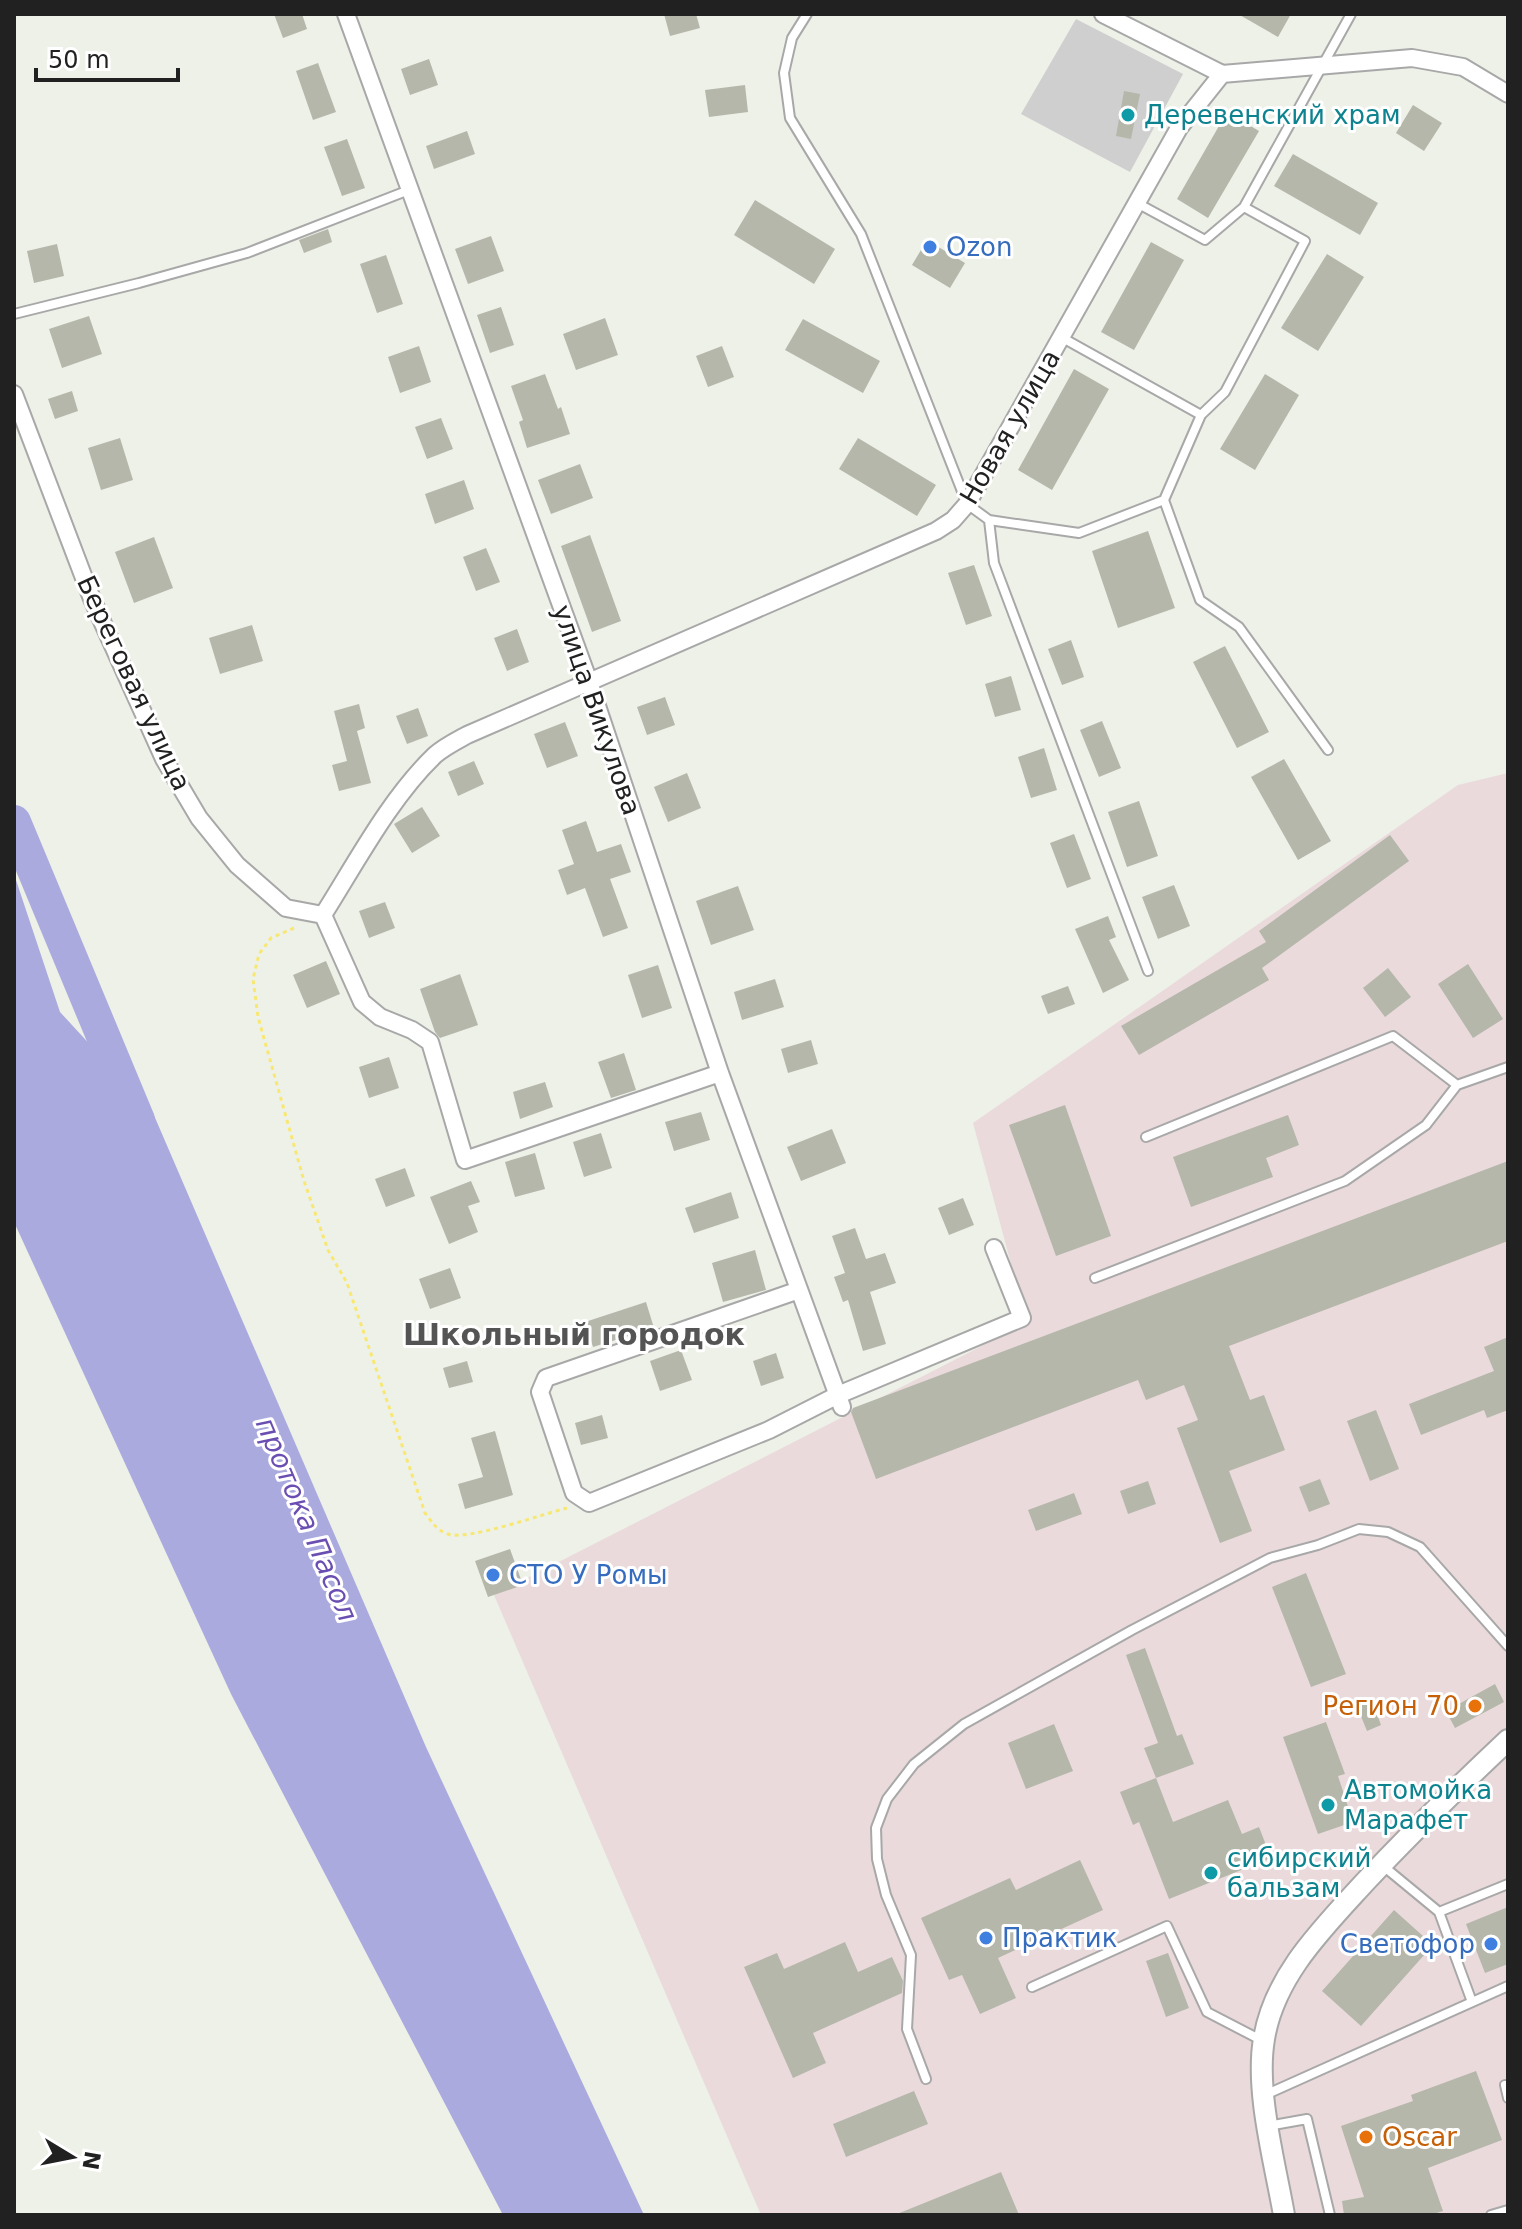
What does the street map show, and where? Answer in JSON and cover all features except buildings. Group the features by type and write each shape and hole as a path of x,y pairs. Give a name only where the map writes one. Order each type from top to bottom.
{"street":[{"name":"улица Викулова","path":"346,14 589,682 720,1073 840,1401"},
{"path":"1103,14 1222,74 1412,58 1463,67 1508,94"},
{"name":"Новая улица","path":"323,915 375,833 415,777 437,753 467,735 936,531 953,520 967,504 1179,128 1222,74"},
{"name":"Береговая улица","path":"14,394 92,599 164,759 192,806 237,865 286,908 323,915"},
{"path":"323,915 362,1002 380,1017 412,1030 430,1042 465,1160 720,1073"},
{"path":"799,1290 546,1378 540,1392 574,1493 589,1503 840,1401 1022,1318 994,1248"},
{"path":"1284,2215 1265,2095 1263,2041 1272,2006 1286,1979 1318,1933 1433,1810 1508,1740"}],"lane":[{"path":"807,14 792,38 784,73 790,118 861,234 967,504 989,520 1079,533 1164,500"},
{"path":"1137,203 1205,240 1244,207 1324,65 1347,15"},
{"path":"14,314 247,253 409,190"},
{"path":"1244,207 1305,241 1225,392 1201,415 1164,500 1200,600 1239,627 1328,750"},
{"path":"1061,337 1201,415"},
{"path":"989,520 994,563 1148,971"},
{"path":"1146,1137 1393,1036 1457,1085"},
{"path":"1095,1278 1345,1181 1426,1125 1457,1085 1508,1067"},
{"path":"926,2079 907,2029 911,1955 886,1895 877,1859 876,1828 887,1799 914,1764 964,1724 1132,1630 1270,1558 1318,1545 1359,1529 1388,1532 1420,1547 1508,1646"},
{"path":"1381,1865 1439,1912 1472,2002"},
{"path":"1439,1912 1508,1884"},
{"path":"1032,1987 1167,1926 1207,2012 1263,2041"},
{"path":"1265,2095 1508,1986"},
{"path":"1505,2085 1508,2098"},
{"path":"1268,2126 1307,2119 1330,2215"},
{"path":"1491,2215 1508,2210"}],"path":[{"path":"323,915 271,938 259,954 253,979 258,1017 304,1181 328,1250 347,1283 425,1513 437,1529 452,1536 589,1503"}],"shaded area":[{"path":"1076,19 1183,74 1130,172 1021,114"},
{"path":"1508,773 1508,2215 761,2215 494,1595 1027,1323 973,1123 1458,785"}],"water":[{"path":"14,874 60,1012 153,1113 426,1747 644,2215 503,2215 231,1694 14,1222"}],"waterway":[{"name":"протока Пасол","path":"14,822 138,1120"}],"place":[{"name":"Деревенский храм","path":"1128,115"},
{"name":"Ozon","path":"930,247"},
{"name":"СТО У Ромы","path":"493,1575"},
{"name":"Регион 70","path":"1475,1706"},
{"name":"Автомойка Марафет","path":"1328,1805"},
{"name":"сибирский бальзам","path":"1211,1873"},
{"name":"Практик","path":"986,1938"},
{"name":"Светофор","path":"1491,1944"},
{"name":"Oscar","path":"1366,2137"}],"district":[{"name":"Школьный городок","path":"574,1335"}]}
